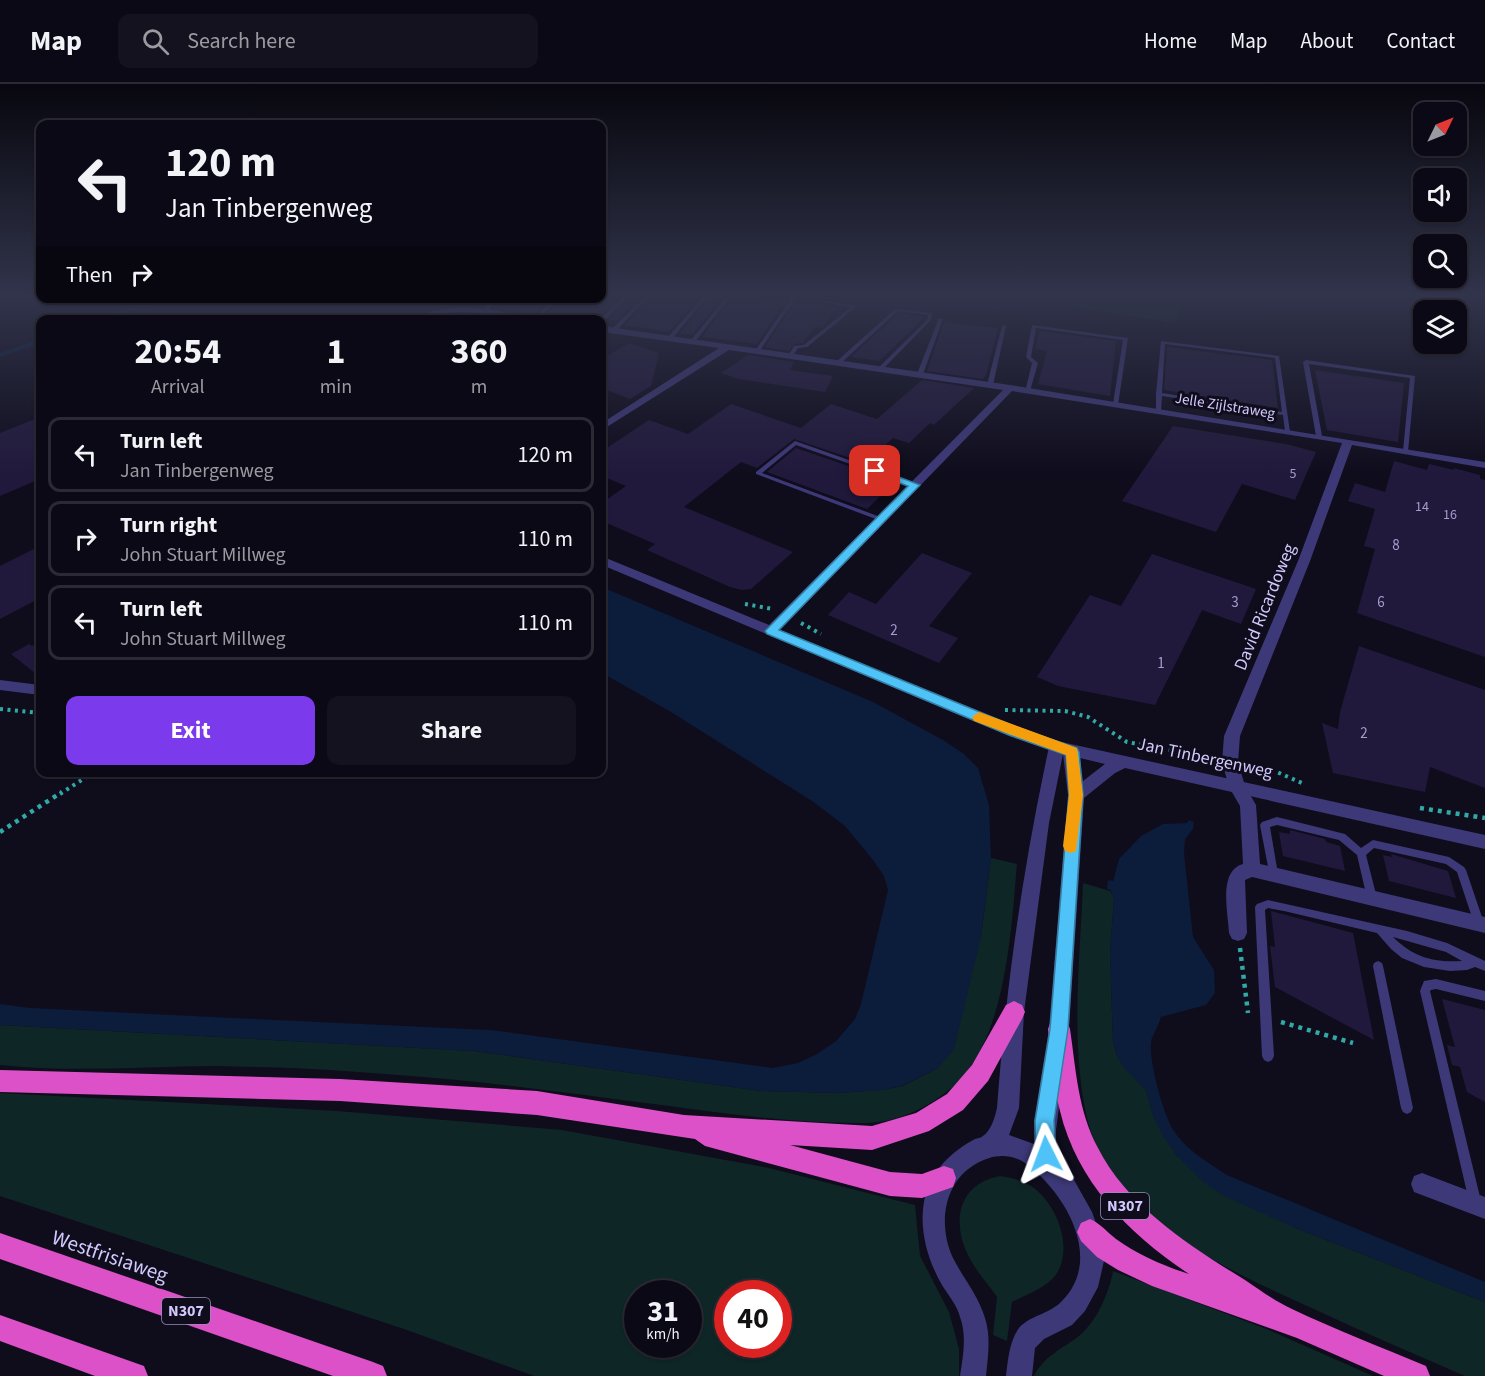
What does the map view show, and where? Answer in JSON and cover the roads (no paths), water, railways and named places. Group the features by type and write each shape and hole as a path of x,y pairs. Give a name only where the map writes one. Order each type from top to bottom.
{"highway":[{"path":"0,1081 340,1090 537,1103 684,1127 872,1138 921,1123 955,1102 981,1073 1014,1012"},
{"name":"N307","path":"1059,1029 1075,1124 1097,1171 1114,1195 1177,1252 1281,1318"},
{"path":"684,1127 732,1143 890,1184 922,1186 944,1178"},
{"name":"N307","path":"1090,1232 1106,1249 1136,1267 1281,1318 1416,1376"},
{"name":"Westfrisiaweg","path":"0,1246 373,1376"},
{"path":"0,1328 134,1376"}],"street":[{"path":"606,424 714,355"},
{"name":"Jelle Zijlstraweg","path":"785,355 1027,390 1485,465"},
{"path":"771,631 1010,388"},
{"name":"David Ricardoweg","path":"1238,787 1230,762 1232,736 1304,561 1348,441"},
{"name":"Jan Tinbergenweg","path":"606,563 1014,732 1065,749 1485,842"},
{"path":"0,685 36,690"},
{"path":"1050,1170 1044,1138 1045,1121 1059,1029 1076,795 1065,749"},
{"path":"990,1146 1002,1127 1008,1108 1014,1012 1041,823 1065,749"},
{"name":"Jan Tinbergenweg","path":"1076,795 1109,769 1122,763"},
{"name":"Jan Tinbergenweg","path":"1238,787 1248,805 1252,870"},
{"path":"1238,933 1236,878 1241,872 1252,870 1482,924"},
{"path":"973,1376 977,1342 975,1322 942,1258 934,1226 937,1193 944,1178 964,1157 990,1146 1019,1149 1041,1161 1070,1191 1090,1232 1092,1264 1088,1282 1071,1310 1058,1320 1033,1332 1026,1340 1022,1351 1019,1376"},
{"path":"1422,1184 1480,1206"}],"lane":[{"path":"839,362 846,355"},
{"path":"881,368 894,355"},
{"path":"920,374 927,355"},
{"path":"990,385 997,355"},
{"path":"1027,390 1035,363 1028,355"},
{"path":"1116,404 1123,355"},
{"name":"Jelle Zijlstraweg","path":"1158,411 1162,355"},
{"name":"Jelle Zijlstraweg","path":"1264,355 1277,357 1288,431"},
{"path":"1318,436 1306,362 1413,377 1406,451"},
{"name":"Jelle Zijlstraweg","path":"1159,394 1285,414"},
{"path":"881,519 758,473 795,442 915,485"},
{"path":"1273,874 1265,825 1277,821 1342,837 1361,853 1372,898"},
{"path":"1361,853 1373,844 1449,861 1461,870 1482,924"},
{"path":"1268,1056 1260,907 1268,904 1284,907 1380,930 1448,948 1480,965"},
{"path":"1380,930 1411,958 1458,968 1480,965"},
{"path":"1378,966 1407,1108"},
{"path":"1480,1206 1425,991 1428,985 1436,984 1485,996"}],"water":[{"path":"606,589 873,702 943,740 964,754 978,768 989,805 991,858 981,937 954,1049 938,1068 902,1086 882,1090 838,1093 761,1091 474,1051 0,1025 0,1004 31,1008 491,1030 773,1068 798,1063 836,1041 855,1019 861,1004 888,890 884,876 845,826 812,801 671,712 606,675"},
{"path":"1189,820 1194,822 1193,829 1185,839 1184,853 1193,937 1214,970 1215,993 1206,1005 1161,1017 1152,1038 1152,1057 1157,1085 1174,1131 1191,1150 1227,1175 1485,1282 1485,1302 1293,1227 1224,1196 1203,1182 1177,1156 1163,1136 1154,1118 1146,1090 1126,1070 1117,1056 1113,1042 1110,952 1114,898 1107,889 1108,880 1113,881 1119,859 1141,836 1163,824 1187,823"}]}
